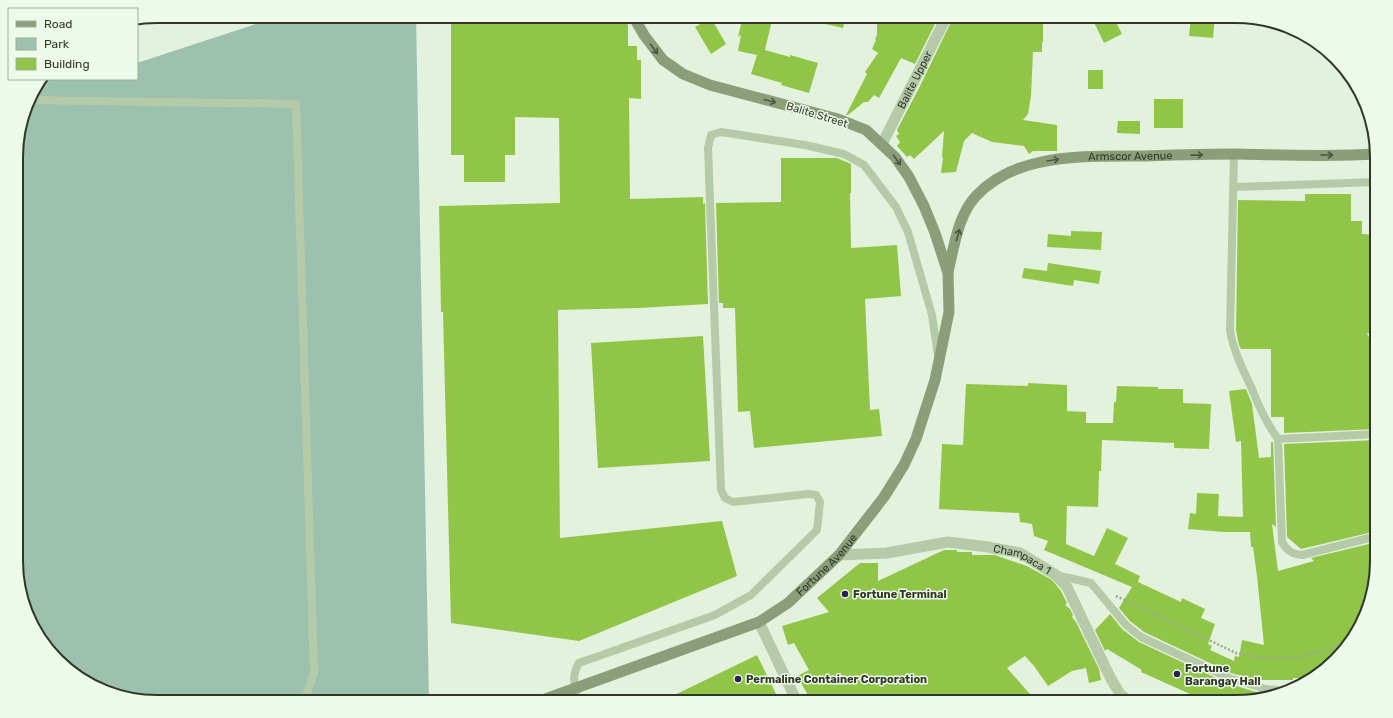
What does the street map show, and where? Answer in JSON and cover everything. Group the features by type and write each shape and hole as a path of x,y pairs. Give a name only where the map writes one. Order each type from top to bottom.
{"main road":[{"name":"Balite Street","path":"637,23 662,60 683,74 710,85 838,119 866,130 895,157 909,177 924,206 935,233 948,273"},
{"name":"Armscor Avenue","path":"948,273 966,211 976,196 1003,176 1022,167 1038,162 1059,159 1100,157 1234,154 1370,154"},
{"name":"Fortune Avenue","path":"557,695 759,622 788,603 839,555 884,497 904,464 916,439 926,411 939,362 949,312 948,273"}],"street":[{"name":"Balite Upper","path":"882,144 943,23"},
{"name":"Champaca 1","path":"839,555 887,553 948,542 1020,553 1056,574 1068,588 1110,677 1121,695"},
{"path":"759,622 794,695"}],"lane":[{"path":"36,100 296,104 314,673 306,695"},
{"path":"576,695 574,689 575,674 576,667 579,663 716,616 751,595 817,530 820,502 816,495 808,494 733,502 725,498 721,490 708,148 711,135 721,132 805,145 844,154 864,165 896,207 908,232 932,316 939,362"},
{"path":"1234,154 1230,331 1237,356 1247,380 1270,428 1278,439 1282,542 1286,549 1294,554 1302,555 1370,538"},
{"path":"1234,187 1370,182"},
{"path":"1278,439 1370,434"},
{"path":"1056,574 1091,583 1126,625 1141,637 1229,678 1272,690"}],"path":[{"path":"1112,593 1236,653 1262,658 1289,658 1307,656 1339,646"}],"green space":[{"path":"259,23 416,23 429,695 149,695 131,692 114,688 98,681 62,656 41,628 33,612 24,578 23,561 23,149 26,131 33,106 48,80 138,80 138,63"}],"building":[{"path":"451,23 628,23 628,46 637,46 637,60 641,60 641,99 629,98 630,199 703,197 703,204 705,203 708,304 639,308 558,310 560,538 722,521 737,576 579,641 451,623 439,206 560,203 559,118 515,117 515,155 505,155 505,182 464,182 464,155 451,155"},
{"path":"702,23 714,23 726,44 711,54 695,27"},
{"path":"741,23 771,23 765,50 818,63 809,93 751,74 757,55 738,51 741,35 738,37"},
{"path":"821,23 844,23 843,28"},
{"path":"877,23 936,23 915,64 901,58 879,98 874,95 868,102 864,102 846,115 867,74 865,72 878,53 872,49 877,35"},
{"path":"951,23 1043,23 1042,52 1033,52 1031,96 1028,114 1023,120 1057,125 1057,151 1033,151 1029,154 1024,146 992,142 972,133 964,141 956,172 941,173 944,131 914,159 910,155 907,157 897,146 900,142 896,136 899,134 897,130"},
{"path":"1094,23 1116,23 1122,34 1104,43"},
{"path":"1190,23 1214,23 1213,38 1189,36"},
{"path":"1088,70 1103,70 1103,89 1088,89"},
{"path":"1154,99 1183,99 1183,128 1154,128"},
{"path":"1118,121 1140,121 1140,134 1117,133"},
{"path":"781,158 837,158 851,164 851,248 897,245 901,296 865,299 870,410 879,409 882,436 754,448 750,411 738,412 735,308 723,308 723,303 719,303 716,203 781,202"},
{"path":"1305,194 1351,194 1351,221 1362,221 1362,234 1370,235 1370,333 1367,333 1370,340 1370,429 1284,433 1284,417 1271,417 1271,349 1241,349 1239,345 1236,330 1238,200 1305,201"},
{"path":"1071,231 1102,232 1101,250 1047,247 1048,234 1071,236"},
{"path":"1048,263 1101,271 1099,284 1074,280 1073,286 1022,278 1024,268 1047,271"},
{"path":"703,336 710,461 598,468 591,343"},
{"path":"1028,383 1067,385 1067,411 1086,412 1086,423 1113,423 1114,402 1116,402 1117,386 1183,389 1183,403 1211,404 1209,449 1174,448 1174,443 1102,440 1098,507 1067,506 1066,544 1094,556 1107,528 1128,538 1115,564 1140,576 1138,582 1181,602 1182,598 1205,609 1201,618 1215,624 1208,644 1212,646 1210,650 1234,661 1235,656 1239,657 1242,640 1264,645 1257,576 1253,547 1251,547 1250,532 1224,532 1188,529 1190,513 1196,514 1197,493 1219,494 1218,516 1243,517 1241,441 1236,442 1229,391 1246,389 1252,404 1259,458 1271,457 1271,442 1273,442 1276,527 1272,524 1278,571 1314,561 1311,558 1370,544 1369,578 1360,612 1337,649 1324,662 1310,672 1300,678 1293,678 1293,680 1256,680 1231,673 1144,632 1130,621 1119,608 1132,587 1044,550 1048,541 1034,536 1032,524 1020,522 1019,513 939,509 942,444 963,445 966,384 1028,386"},
{"path":"1370,440 1370,533 1301,549 1287,537 1284,444"},
{"path":"944,550 972,552 972,555 995,555 1027,566 1052,580 1061,591 1067,603 1065,605 1070,609 1073,615 1072,617 1076,622 1099,669 1101,680 1089,683 1086,668 1072,671 1048,686 1025,656 1007,668 1031,695 808,695 797,676 809,670 794,643 788,645 782,626 829,612 817,598 860,563 878,563 878,581"},
{"path":"1110,614 1122,629 1139,642 1227,683 1258,693 1244,695 1189,695 1190,694 1141,672 1142,670 1107,649 1105,651 1095,630"},
{"name":"Permaline Container Corporation","path":"757,655 777,695 674,695"}],"place":[{"name":"Fortune Terminal","path":"845,594"},
{"name":"Fortune Barangay Hall","path":"1177,674"},
{"name":"Permaline Container Corporation","path":"738,679"}]}
